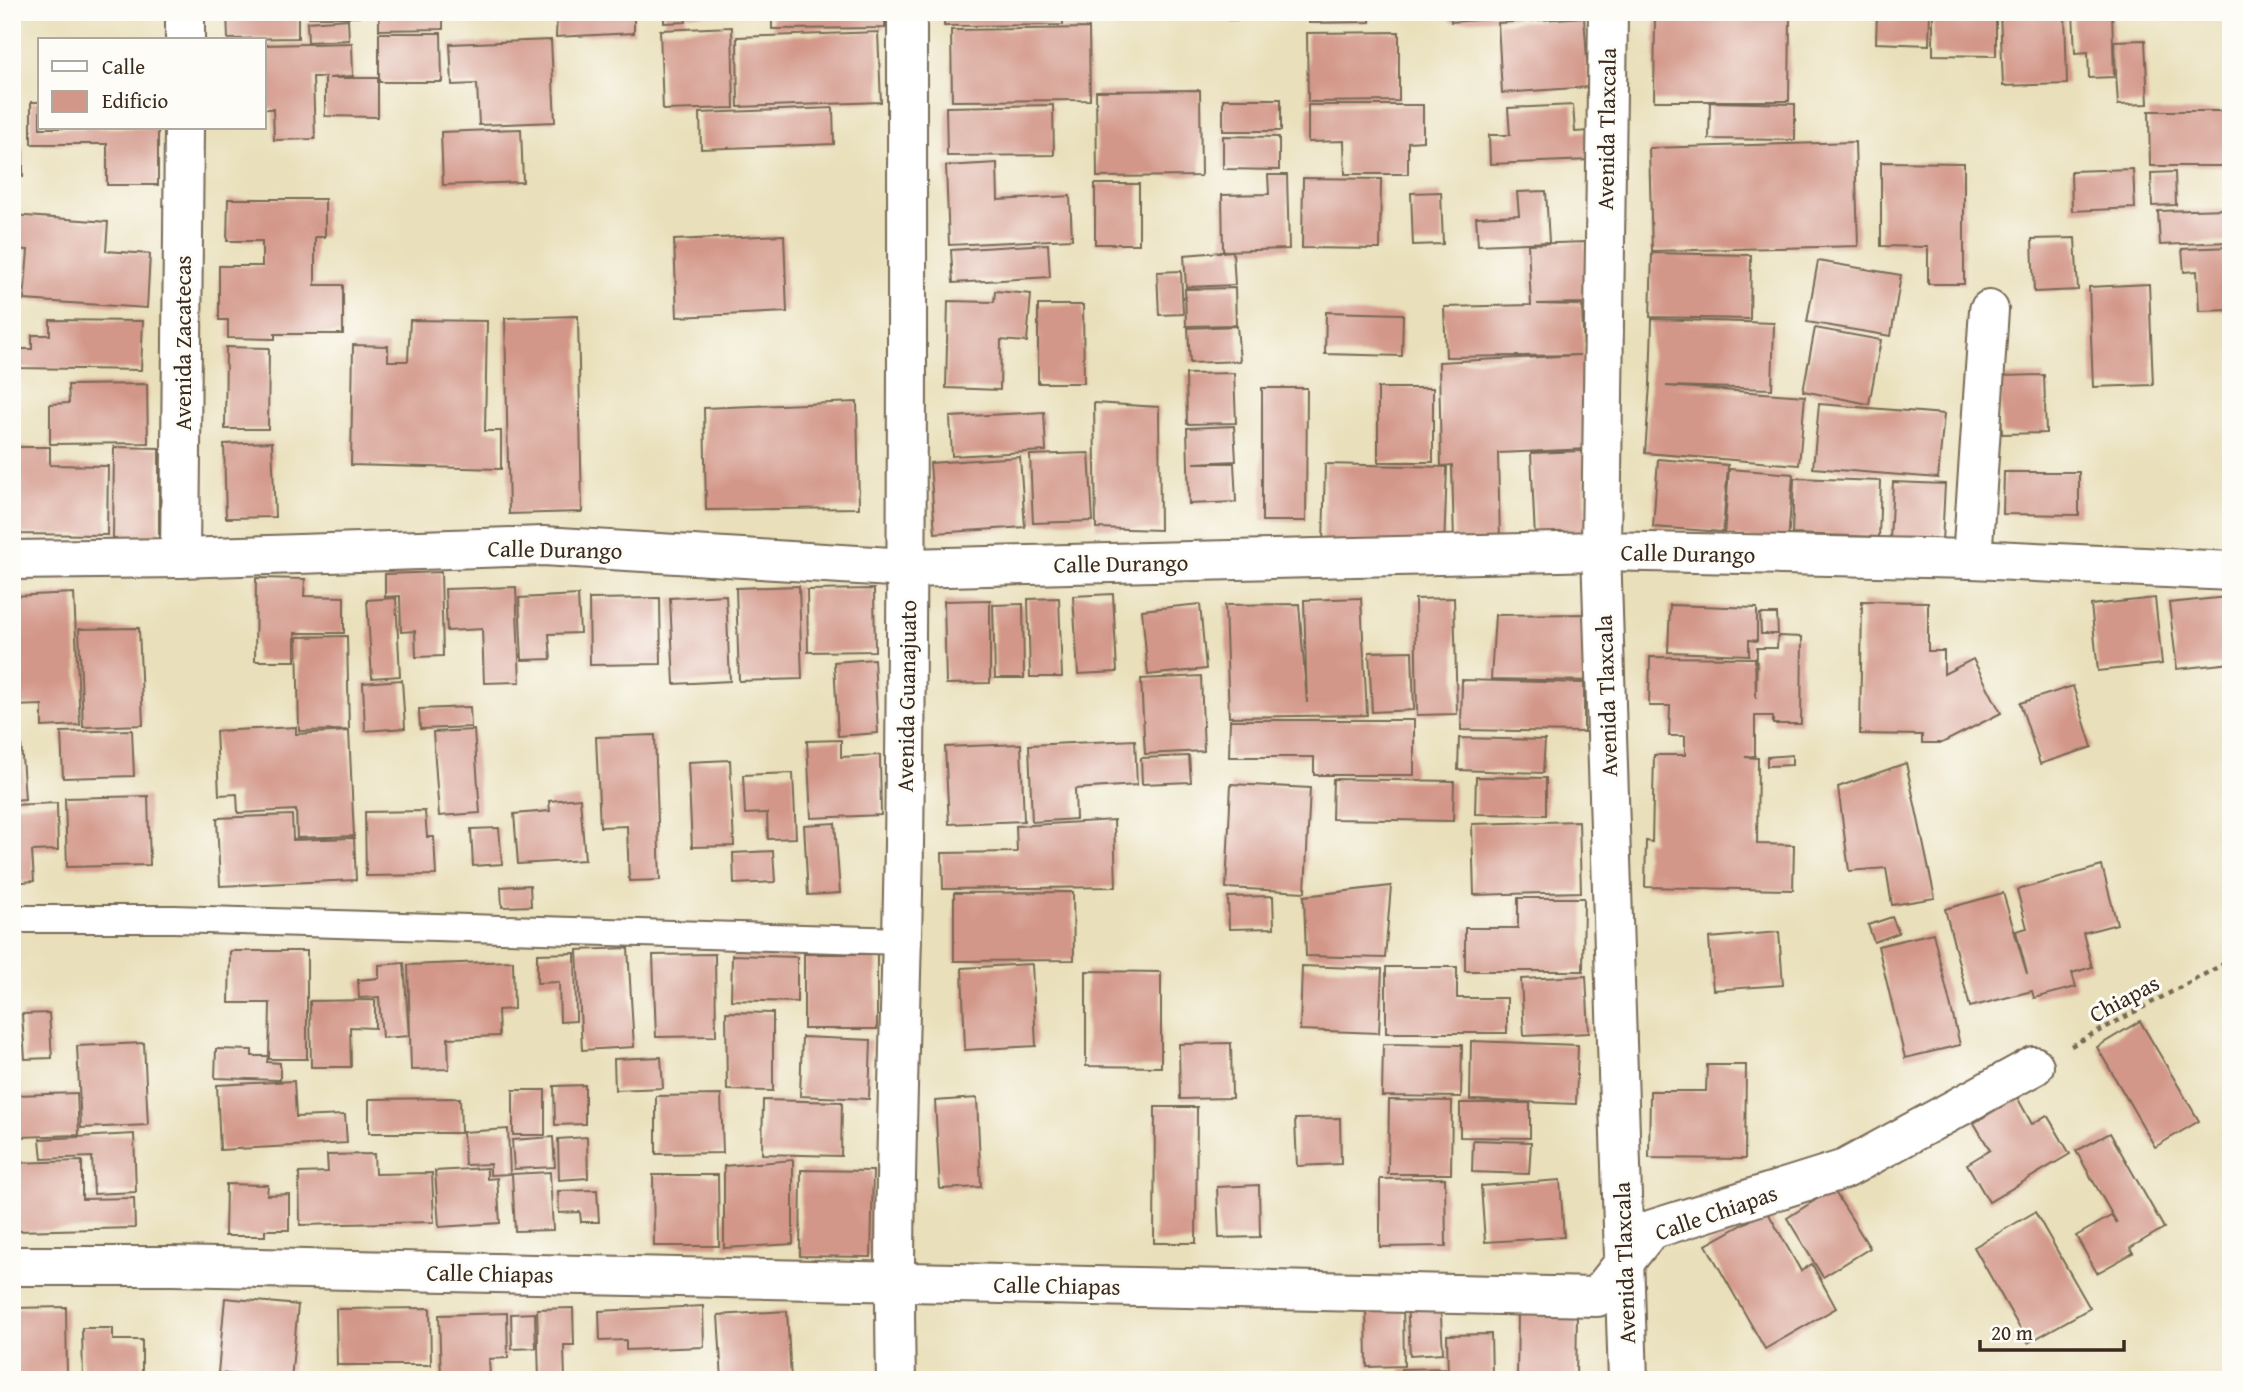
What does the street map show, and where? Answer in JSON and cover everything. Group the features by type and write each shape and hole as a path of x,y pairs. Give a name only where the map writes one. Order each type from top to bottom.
{"street":[{"path":"185,12 185,38"},
{"name":"Avenida Guanajuato","path":"896,1380 894,1282 908,568 907,12"},
{"name":"Avenida Tlaxcala","path":"1608,12 1601,551 1628,1380"},
{"name":"Avenida Zacatecas","path":"180,558 184,130"},
{"path":"1972,559 1989,310"},
{"name":"Calle Durango","path":"12,560 180,558 543,545 908,568 1601,551 1972,559 2231,571"},
{"name":"Calle Chiapas","path":"12,1266 171,1266 1597,1297 1650,1230 1845,1169 2034,1066"}],"lane":[{"path":"12,919 174,919 902,941"}],"path":[{"name":"Chiapas","path":"2034,1066 2231,960"}],"building":[{"path":"227,12 298,12 298,38 228,38"},
{"path":"309,12 359,12 359,17 309,17"},
{"path":"379,12 443,12 443,29 379,30"},
{"path":"557,12 634,12 634,33 556,37"},
{"path":"664,12 713,14 685,15 686,22 664,23"},
{"path":"772,12 885,12 885,28 772,29"},
{"path":"944,12 1063,12 1063,25 944,26"},
{"path":"1228,12 1291,12 1291,19 1228,20"},
{"path":"1309,12 1370,12 1370,22 1309,23"},
{"path":"1450,12 1545,12 1545,15 1451,22"},
{"path":"1877,12 1930,12 1929,45 1876,43"},
{"path":"1933,12 1996,12 1996,56 1933,55"},
{"path":"2000,12 2065,12 2067,84 2003,86"},
{"path":"2073,12 2112,12 2114,77 2089,78 2088,52 2075,53"},
{"path":"1655,16 1790,16 1789,101 1654,101"},
{"path":"1584,17 1589,87 1502,93 1498,23"},
{"path":"348,19 349,40 308,42 307,22"},
{"path":"732,27 734,108 663,110 660,30"},
{"path":"1089,28 1090,100 952,101 951,30"},
{"path":"878,32 881,102 738,107 737,37"},
{"path":"1399,32 1399,101 1308,102 1307,33"},
{"path":"379,33 441,33 442,82 379,82"},
{"path":"551,40 555,122 479,125 477,84 452,85 450,44"},
{"path":"2145,40 2148,104 2118,105 2114,41"},
{"path":"352,43 353,76 329,78 378,78 378,117 325,116 325,77 313,77 315,139 274,140 273,109 266,109 266,45"},
{"path":"2227,45 2231,45 2231,107 2227,108"},
{"path":"1200,90 1201,176 1097,177 1096,91"},
{"path":"1223,99 1281,99 1281,131 1223,131"},
{"path":"31,102 38,102 38,130 158,130 158,185 107,185 107,144 31,144"},
{"path":"1710,102 1795,104 1795,140 1709,139"},
{"path":"1053,105 1054,155 947,156 946,107"},
{"path":"1308,105 1423,105 1423,141 1408,142 1408,174 1345,174 1344,141 1308,142"},
{"path":"1573,105 1575,132 1590,131 1590,160 1490,164 1489,135 1510,135 1508,108"},
{"path":"833,108 834,144 701,149 700,113"},
{"path":"2149,111 2231,111 2231,166 2150,166"},
{"path":"521,129 523,182 443,185 441,132"},
{"path":"1223,136 1279,137 1279,170 1223,169"},
{"path":"1855,142 1858,246 1652,251 1649,148"},
{"path":"12,145 23,145 23,177 12,176"},
{"path":"1881,162 1964,163 1964,284 1928,284 1928,247 1881,246"},
{"path":"997,163 998,200 1070,196 1072,239 949,245 946,166"},
{"path":"2133,169 2135,208 2072,211 2071,171"},
{"path":"2175,172 2176,205 2152,206 2151,173"},
{"path":"1268,175 1287,175 1289,249 1223,251 1222,195 1269,194"},
{"path":"1303,178 1381,179 1380,249 1302,248"},
{"path":"1095,184 1139,184 1139,244 1095,244"},
{"path":"1546,191 1549,242 1478,245 1476,217 1519,215 1517,192"},
{"path":"1441,192 1443,244 1413,245 1411,193"},
{"path":"228,199 325,199 325,237 315,237 315,285 343,285 343,334 275,334 275,339 228,338 228,320 219,320 219,266 262,266 262,241 227,241"},
{"path":"2227,209 2228,242 2160,245 2158,211"},
{"path":"12,215 108,222 106,251 150,254 147,308 24,300 28,250 12,249"},
{"path":"784,235 787,312 677,317 674,240"},
{"path":"2075,238 2078,290 2034,292 2032,239"},
{"path":"1585,242 1587,303 1537,304 1582,305 1588,449 1498,453 1500,541 1454,542 1452,465 1441,466 1439,362 1580,355 1446,357 1444,307 1531,305 1528,244"},
{"path":"1048,244 1050,277 953,283 951,250"},
{"path":"2231,247 2231,310 2199,311 2197,271 2184,272 2182,249"},
{"path":"1233,251 1235,285 1186,287 1184,255"},
{"path":"1652,253 1751,255 1750,319 1650,317"},
{"path":"1818,261 1901,275 1891,336 1807,322"},
{"path":"1181,271 1183,314 1159,315 1157,272"},
{"path":"2149,284 2153,385 2093,387 2089,287"},
{"path":"1235,288 1236,325 1186,326 1185,289"},
{"path":"995,291 1031,294 1027,342 1001,340 1000,390 946,388 948,301 994,302"},
{"path":"1038,305 1083,305 1084,383 1038,383"},
{"path":"1326,312 1403,314 1402,356 1325,354"},
{"path":"578,316 582,512 509,514 505,318"},
{"path":"1652,319 1774,323 1772,389 1666,386 1805,396 1799,465 1645,453"},
{"path":"50,320 143,321 141,370 20,368 21,349 32,349 32,335 50,335"},
{"path":"410,320 487,321 485,431 501,431 501,469 351,465 353,345 388,346 388,361 408,361"},
{"path":"1237,326 1240,361 1190,363 1188,328"},
{"path":"1815,328 1881,340 1869,404 1803,391"},
{"path":"226,347 269,348 268,429 225,429"},
{"path":"12,367 16,367 15,436 12,436"},
{"path":"1234,373 1236,423 1187,424 1186,374"},
{"path":"2044,375 2046,433 2002,434 2000,376"},
{"path":"147,384 148,443 50,444 50,404 69,403 68,385"},
{"path":"1262,388 1307,388 1306,521 1262,521"},
{"path":"1378,388 1433,388 1433,462 1378,462"},
{"path":"857,402 859,508 706,510 704,408"},
{"path":"1094,403 1159,407 1160,530 1096,528"},
{"path":"1819,404 1944,414 1938,478 1813,468"},
{"path":"1044,412 1046,451 952,456 950,417"},
{"path":"1234,426 1236,461 1194,463 1234,463 1236,502 1189,504 1187,428"},
{"path":"272,442 275,517 226,518 224,444"},
{"path":"12,447 50,447 50,465 108,466 107,535 12,534"},
{"path":"114,447 159,448 159,541 113,540"},
{"path":"1584,451 1587,536 1535,538 1531,453"},
{"path":"1089,453 1093,521 1033,523 1030,455"},
{"path":"1020,457 1025,527 935,533 930,463"},
{"path":"1658,459 1728,465 1723,532 1653,527"},
{"path":"1325,464 1447,467 1444,549 1323,545"},
{"path":"1729,469 1793,474 1788,542 1724,536"},
{"path":"2004,472 2079,472 2079,515 2003,514"},
{"path":"1794,478 1881,481 1879,537 1792,534"},
{"path":"1893,482 1945,484 1942,542 1890,540"},
{"path":"441,572 443,656 416,657 415,631 401,632 400,596 385,597 385,574"},
{"path":"256,578 305,579 304,596 344,597 344,633 295,633 295,661 255,661"},
{"path":"799,586 802,679 739,681 736,588"},
{"path":"516,587 520,682 484,683 482,629 447,631 445,589"},
{"path":"874,589 875,651 808,652 807,590"},
{"path":"74,593 80,725 42,727 42,705 12,706 12,596"},
{"path":"1113,594 1117,672 1078,674 1073,596"},
{"path":"578,595 580,633 549,634 551,659 522,660 519,598"},
{"path":"726,595 730,681 674,684 670,598"},
{"path":"2227,597 2231,663 2177,669 2169,603"},
{"path":"396,598 400,676 372,678 367,600"},
{"path":"660,598 661,664 590,665 589,599"},
{"path":"1059,598 1062,677 1030,677 1028,599"},
{"path":"1361,598 1367,715 1229,717 1225,605 1299,604 1307,703 1304,600"},
{"path":"1454,598 1457,714 1417,715 1415,599"},
{"path":"2155,598 2162,664 2098,671 2091,605"},
{"path":"990,600 990,683 946,684 944,601"},
{"path":"1862,601 1928,602 1928,651 1944,651 1944,674 1973,659 2001,713 1942,743 1922,743 1922,735 1860,734"},
{"path":"1023,604 1024,678 995,678 993,605"},
{"path":"1200,604 1206,669 1148,675 1142,610"},
{"path":"1670,605 1757,608 1757,641 1749,640 1749,655 1668,652"},
{"path":"1585,614 1585,681 1491,679 1495,615"},
{"path":"1760,614 1777,614 1778,634 1761,634"},
{"path":"139,628 143,725 83,727 79,629"},
{"path":"347,636 349,730 299,731 297,637"},
{"path":"1778,636 1802,637 1801,724 1773,724 1773,716 1755,716 1755,756 1745,757 1758,758 1757,844 1794,845 1793,890 1645,887 1646,841 1652,842 1654,755 1685,755 1685,736 1669,736 1670,706 1649,706 1650,657 1755,658 1756,699 1757,648 1777,648"},
{"path":"1412,651 1414,710 1372,712 1369,652"},
{"path":"874,659 878,733 838,736 834,662"},
{"path":"1201,676 1204,751 1145,754 1141,679"},
{"path":"402,680 405,728 365,731 363,683"},
{"path":"1462,680 1584,683 1584,732 1461,730"},
{"path":"2073,686 2092,747 2040,764 2020,703"},
{"path":"470,707 471,727 420,729 419,709"},
{"path":"1230,720 1414,720 1414,775 1314,775 1314,757 1229,757"},
{"path":"296,727 296,734 349,731 354,836 297,838 296,810 238,813 237,794 219,795 216,731"},
{"path":"132,730 134,776 63,778 61,732"},
{"path":"474,730 480,813 439,816 433,732"},
{"path":"655,735 660,880 629,881 627,826 600,827 596,737"},
{"path":"1459,738 1545,740 1543,773 1458,770"},
{"path":"841,740 841,757 880,755 881,815 811,818 807,741"},
{"path":"1135,740 1137,785 1075,789 1076,819 1032,822 1029,745"},
{"path":"12,743 21,743 25,799 12,800"},
{"path":"1021,744 1024,821 949,824 945,747"},
{"path":"1792,755 1792,765 1767,766 1767,757"},
{"path":"1189,756 1191,782 1142,784 1141,758"},
{"path":"2231,756 2231,789 2224,788"},
{"path":"730,760 734,846 692,847 688,762"},
{"path":"1906,763 1935,898 1892,905 1886,868 1849,871 1838,787"},
{"path":"793,773 796,838 768,839 767,813 745,814 743,775"},
{"path":"1476,777 1546,778 1546,815 1475,814"},
{"path":"1333,779 1454,781 1453,821 1332,819"},
{"path":"1231,784 1310,788 1305,892 1226,888"},
{"path":"148,796 150,865 67,867 65,798"},
{"path":"580,798 585,860 518,864 514,814 550,811 549,801"},
{"path":"57,803 58,850 32,851 34,881 12,883 12,805"},
{"path":"425,811 427,837 434,837 436,875 366,876 365,812"},
{"path":"292,815 293,840 354,838 356,880 220,886 217,818"},
{"path":"1114,820 1116,887 943,889 942,853 1017,852 1016,826"},
{"path":"1579,821 1581,892 1474,895 1472,824"},
{"path":"835,823 840,893 808,895 804,825"},
{"path":"499,828 502,864 473,866 471,829"},
{"path":"773,851 775,882 734,884 733,853"},
{"path":"2102,866 2117,924 2083,933 2092,967 2072,973 2076,987 2034,998 2032,991 1970,1007 1945,909 2003,893 2027,974 2016,931 2027,928 2017,890"},
{"path":"530,885 531,906 502,907 501,887"},
{"path":"1391,886 1385,958 1306,956 1304,896"},
{"path":"1073,892 1074,960 954,961 954,893"},
{"path":"1273,896 1274,928 1229,929 1228,897"},
{"path":"1518,898 1584,898 1583,971 1465,971 1465,928 1518,928"},
{"path":"1892,917 1899,933 1874,942 1868,925"},
{"path":"1779,932 1783,985 1713,990 1709,938"},
{"path":"1933,933 1960,1045 1905,1058 1878,946"},
{"path":"628,948 634,1047 582,1050 577,950"},
{"path":"230,951 307,951 307,1059 269,1059 270,1003 229,1003"},
{"path":"575,953 576,1021 560,1022 559,982 537,983 537,954"},
{"path":"715,954 716,1036 656,1037 653,955"},
{"path":"804,954 877,954 877,1029 804,1029"},
{"path":"732,955 797,957 797,1002 731,1000"},
{"path":"513,961 514,1009 498,1010 499,1036 448,1038 449,1069 411,1070 408,965"},
{"path":"404,963 409,1036 382,1038 379,997 359,998 358,980 379,978 379,965"},
{"path":"1032,964 1036,1046 965,1050 962,968"},
{"path":"1302,966 1382,969 1379,1033 1300,1030"},
{"path":"1386,967 1457,967 1457,998 1507,998 1507,1033 1386,1033"},
{"path":"1086,971 1161,972 1161,1067 1086,1066"},
{"path":"1586,976 1589,1033 1524,1036 1521,979"},
{"path":"375,1000 375,1028 350,1027 351,1067 311,1067 310,1001"},
{"path":"726,1012 773,1013 773,1091 727,1090"},
{"path":"49,1013 52,1058 25,1059 22,1014"},
{"path":"2140,1021 2199,1121 2155,1147 2097,1047"},
{"path":"802,1037 871,1040 869,1099 800,1096"},
{"path":"1471,1041 1578,1045 1576,1104 1470,1100"},
{"path":"144,1043 148,1125 81,1128 77,1046"},
{"path":"1231,1043 1232,1098 1180,1099 1179,1044"},
{"path":"1383,1044 1462,1045 1461,1097 1382,1096"},
{"path":"216,1049 252,1050 252,1056 268,1056 267,1062 280,1063 280,1080 215,1078"},
{"path":"661,1057 663,1088 615,1090 614,1059"},
{"path":"1707,1065 1746,1065 1745,1159 1649,1158 1650,1091 1706,1091"},
{"path":"294,1081 296,1117 345,1115 347,1143 220,1150 217,1085"},
{"path":"585,1085 585,1124 555,1125 554,1086"},
{"path":"513,1090 545,1090 545,1135 513,1135"},
{"path":"77,1093 79,1135 18,1137 16,1095"},
{"path":"721,1095 723,1153 656,1154 656,1096"},
{"path":"2017,1097 2032,1124 2047,1115 2070,1154 1989,1202 1967,1164 1990,1150 1974,1123"},
{"path":"460,1098 461,1133 369,1133 369,1099"},
{"path":"977,1098 981,1187 940,1189 935,1101"},
{"path":"763,1100 842,1102 841,1156 762,1154"},
{"path":"1389,1100 1452,1101 1451,1174 1388,1174"},
{"path":"1460,1103 1530,1103 1530,1138 1460,1137"},
{"path":"1155,1107 1197,1107 1196,1243 1154,1243"},
{"path":"1340,1118 1341,1164 1297,1166 1295,1119"},
{"path":"508,1129 510,1174 490,1175 490,1164 465,1165 463,1132"},
{"path":"2110,1133 2164,1228 2130,1248 2133,1253 2097,1273 2076,1236 2111,1216 2117,1223 2076,1151"},
{"path":"134,1134 136,1192 94,1194 92,1157 42,1159 40,1139"},
{"path":"553,1137 555,1167 514,1169 512,1140"},
{"path":"587,1137 588,1178 559,1180 558,1139"},
{"path":"1473,1140 1531,1142 1529,1174 1472,1172"},
{"path":"374,1154 375,1174 432,1173 434,1222 300,1225 299,1173 328,1172 327,1155"},
{"path":"793,1160 793,1244 724,1248 724,1166"},
{"path":"82,1161 82,1199 134,1198 135,1228 16,1231 16,1242 12,1242 12,1163"},
{"path":"487,1168 487,1179 497,1178 500,1223 439,1227 435,1171"},
{"path":"801,1170 873,1171 871,1257 800,1256"},
{"path":"550,1172 553,1230 515,1231 512,1174"},
{"path":"653,1175 718,1175 719,1246 654,1246"},
{"path":"1445,1178 1446,1246 1380,1247 1380,1179"},
{"path":"1560,1180 1564,1237 1485,1242 1481,1186"},
{"path":"226,1184 268,1185 267,1195 289,1194 289,1230 265,1230 265,1236 225,1236"},
{"path":"1259,1185 1260,1237 1219,1238 1217,1187"},
{"path":"1833,1189 1870,1248 1823,1277 1787,1218"},
{"path":"597,1190 599,1222 581,1222 580,1212 559,1213 558,1191"},
{"path":"1767,1211 1801,1271 1812,1264 1836,1308 1765,1349 1706,1245"},
{"path":"2035,1212 2090,1308 2028,1343 1974,1247"},
{"path":"225,1298 298,1305 291,1380 218,1373"},
{"path":"1440,1299 1443,1353 1410,1355 1407,1301"},
{"path":"1403,1302 1404,1366 1367,1367 1366,1303"},
{"path":"703,1306 704,1347 626,1350 626,1340 600,1341 599,1311"},
{"path":"66,1307 67,1380 12,1380 12,1308"},
{"path":"430,1308 431,1365 337,1365 336,1309"},
{"path":"573,1308 574,1345 564,1345 565,1380 539,1380 537,1309"},
{"path":"787,1311 791,1380 722,1380 718,1315"},
{"path":"507,1313 508,1358 489,1359 490,1377 441,1379 439,1315"},
{"path":"535,1313 536,1348 512,1349 511,1314"},
{"path":"1518,1313 1577,1315 1576,1380 1517,1379"},
{"path":"82,1328 113,1328 113,1340 142,1340 142,1380 83,1380"},
{"path":"1491,1334 1492,1376 1448,1377 1447,1335"},
{"path":"1445,1368 1446,1380 1401,1380 1401,1369"}]}
